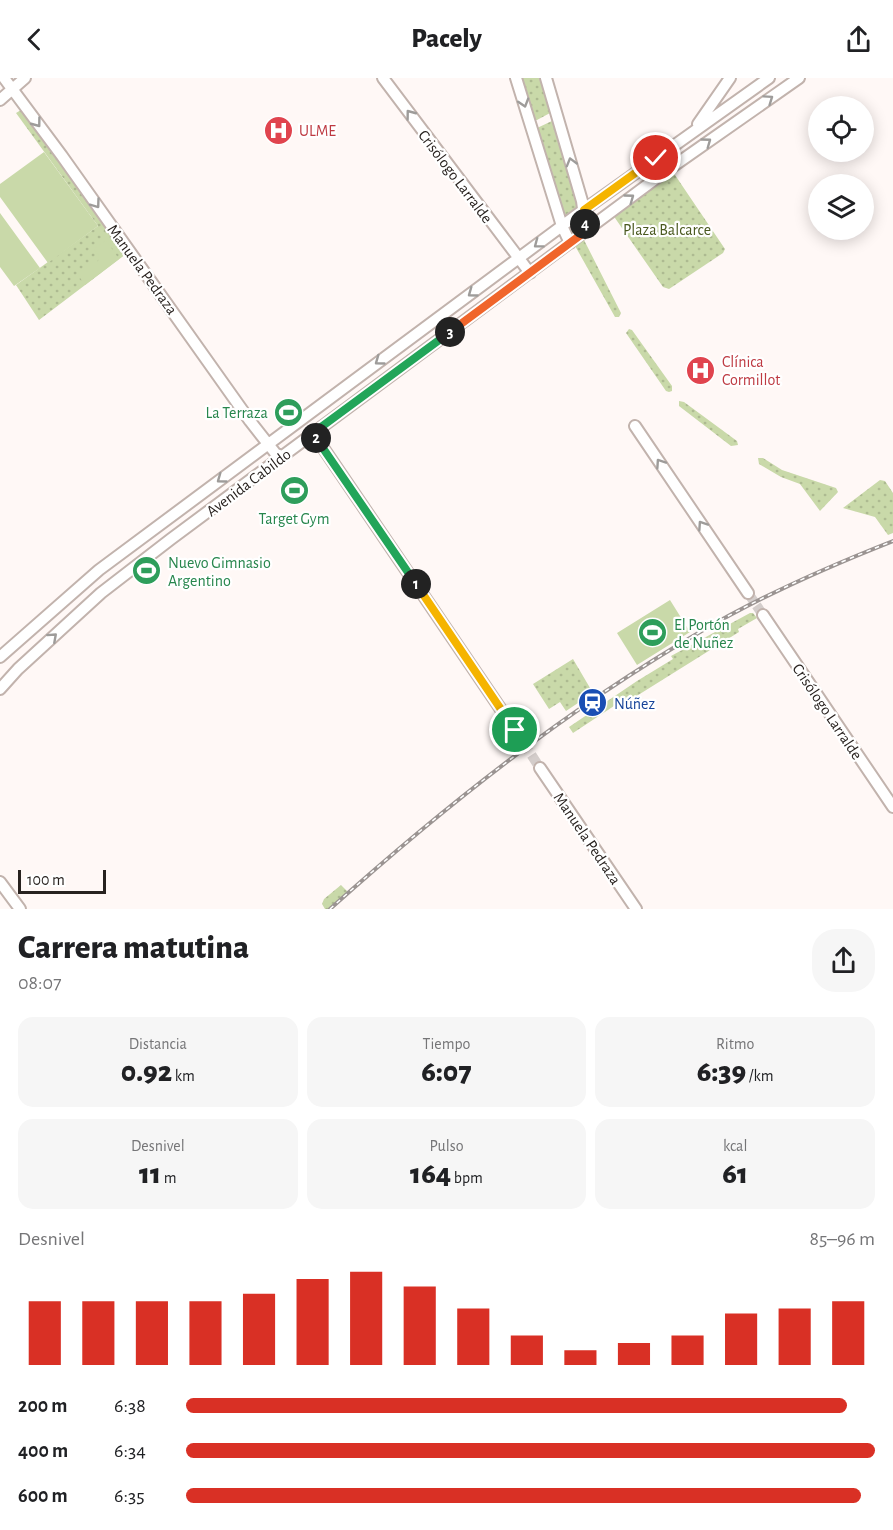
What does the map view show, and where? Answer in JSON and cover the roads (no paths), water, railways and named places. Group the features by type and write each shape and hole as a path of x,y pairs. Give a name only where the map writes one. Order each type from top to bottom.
{"street":[{"name":"Manuela Pedraza","path":"4,78 268,444 276,454 283,456"},
{"path":"0,100 25,78"},
{"name":"Crisólogo Larralde","path":"383,78 530,273"},
{"path":"516,78 562,226 570,243"},
{"path":"546,78 584,210 586,231"},
{"path":"694,130 730,78"},
{"name":"Avenida Cabildo","path":"0,657 89,577 562,226 769,78"},
{"name":"Avenida Cabildo","path":"0,689 18,669 108,587 738,119 799,78"},
{"path":"635,426 748,593"},
{"path":"313,433 515,730"},
{"name":"Crisólogo Larralde","path":"763,615 893,807"},
{"name":"Manuela Pedraza","path":"540,768 636,909"},
{"path":"0,882 20,909"}],"tunnel":[{"path":"748,593 763,615"},
{"path":"515,730 540,768"}],"railway":[{"path":"330,909 417,833 508,761 650,662 770,594 893,541"}],"place":[{"name":"ULME","path":"278,130"},
{"name":"Clínica Cormillot","path":"701,370"},
{"name":"La Terraza","path":"289,412"},
{"name":"Target Gym","path":"294,490"},
{"name":"Nuevo Gimnasio Argentino","path":"147,571"},
{"name":"El Portón de Nuñez","path":"653,633"},
{"name":"Núñez","path":"593,703"}],"park label":[{"name":"Plaza Balcarce","path":"667,229"}]}
